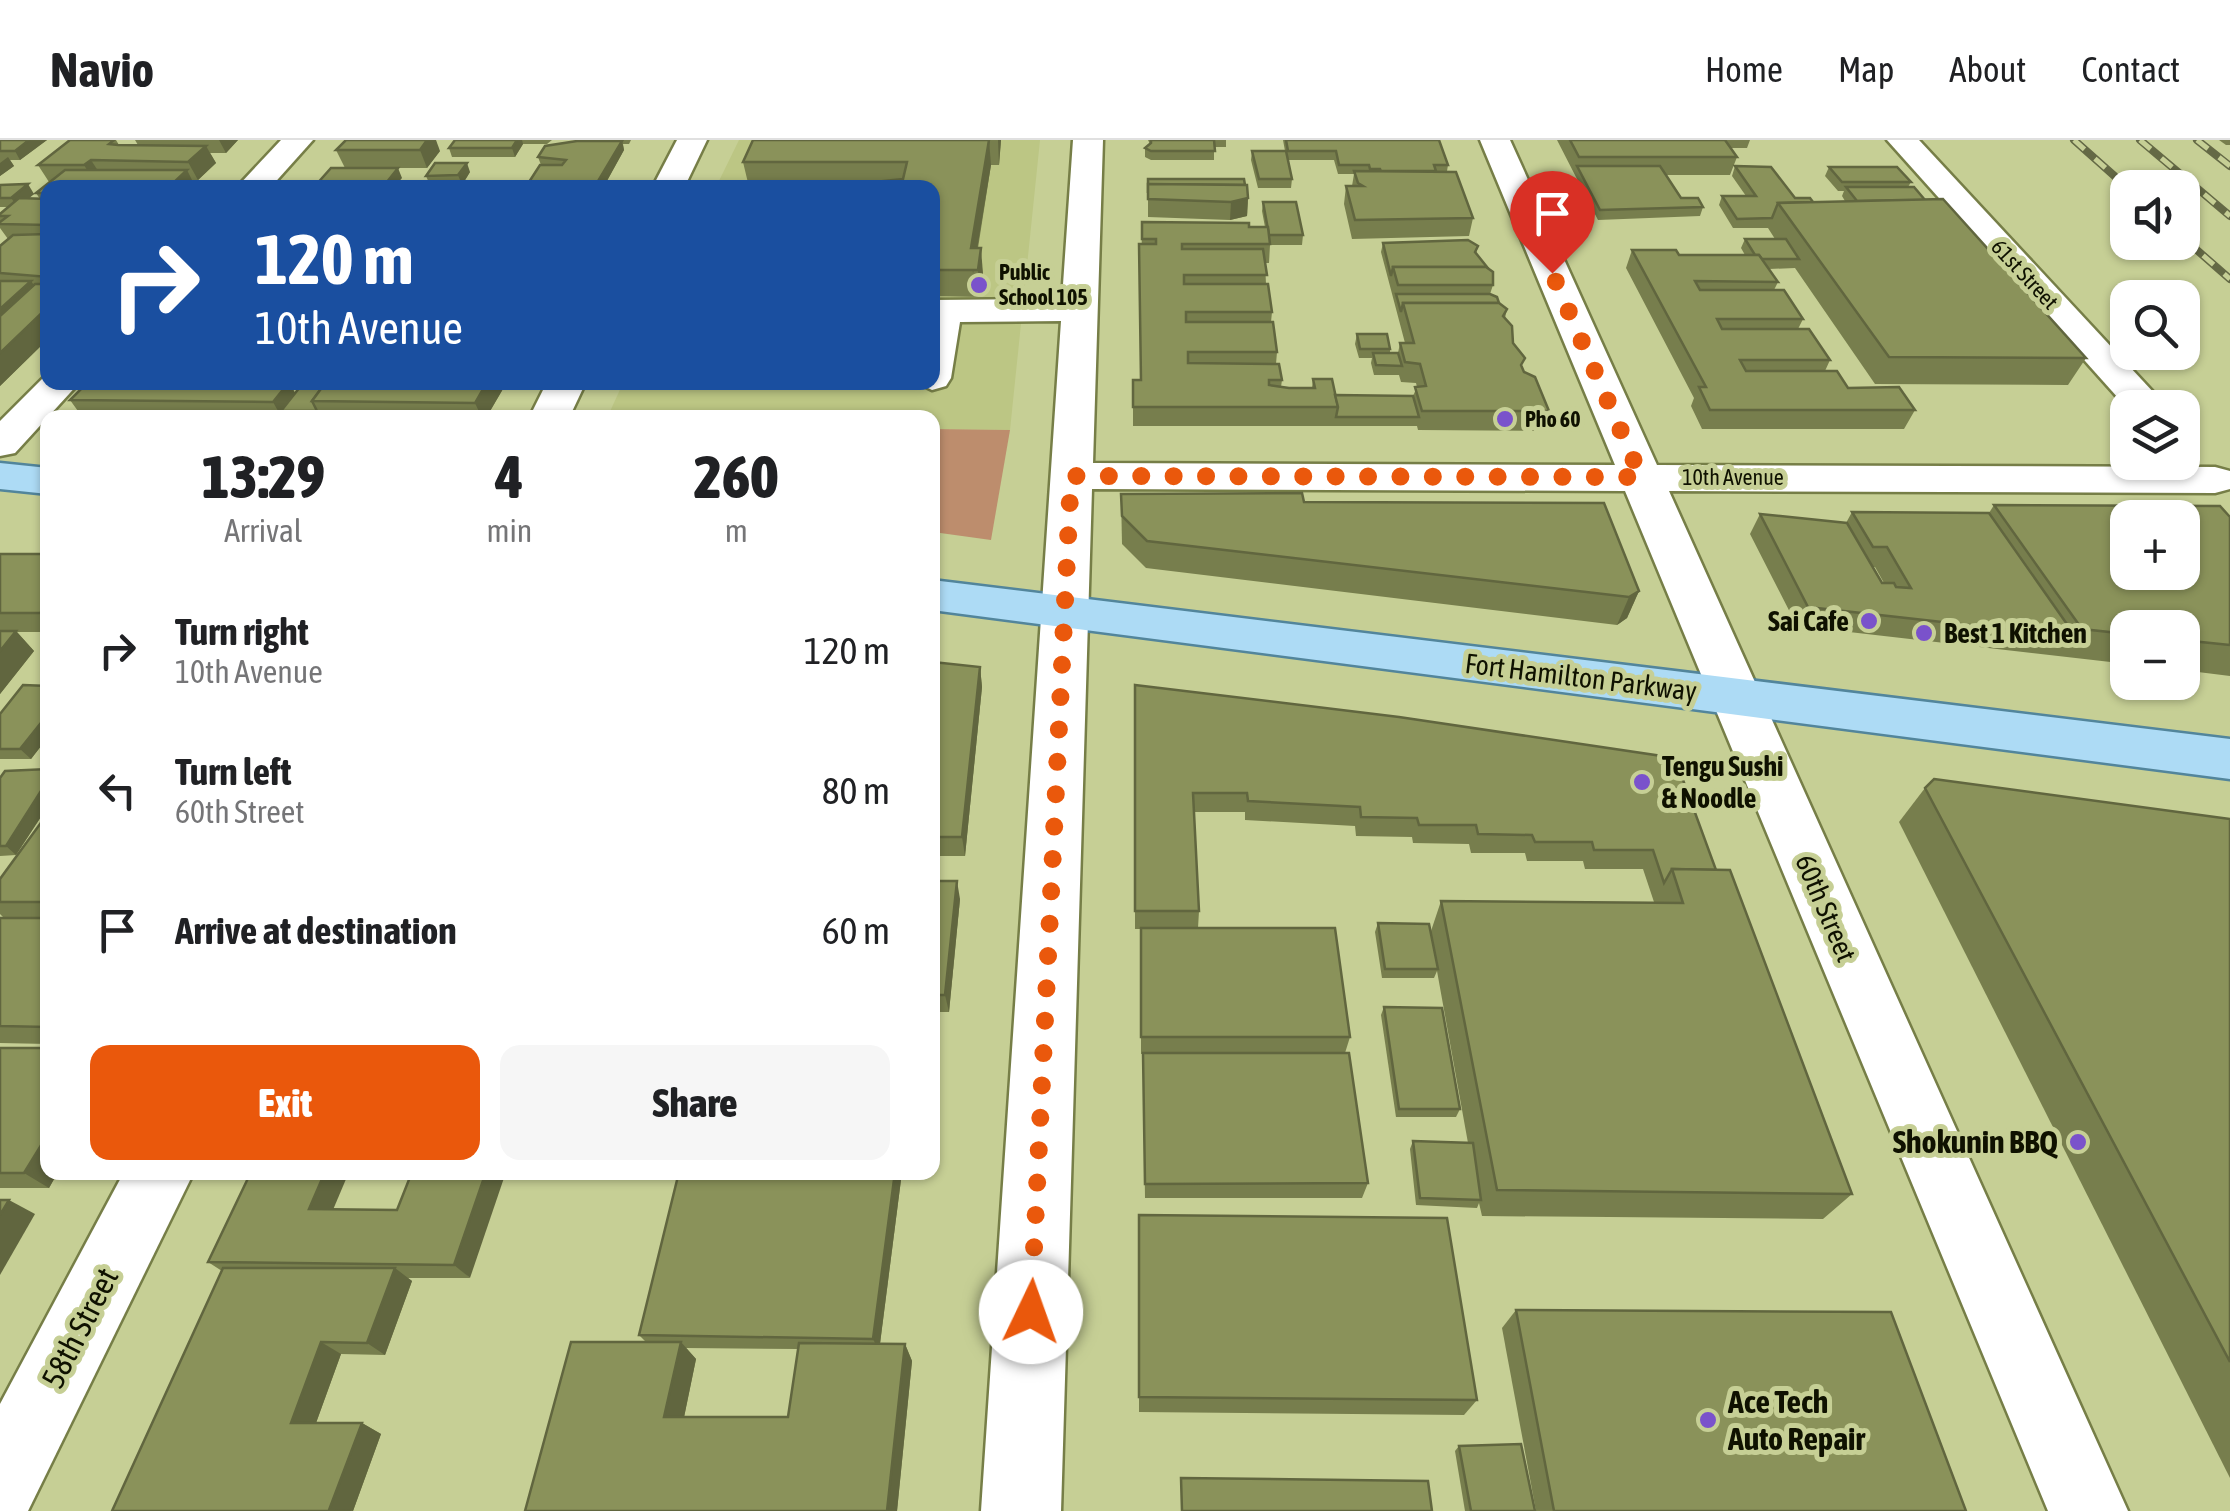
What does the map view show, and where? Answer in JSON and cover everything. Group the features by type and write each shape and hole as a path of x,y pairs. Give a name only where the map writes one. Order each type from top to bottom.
{"main road":[{"path":"0,476 40,481"},
{"name":"Fort Hamilton Parkway","path":"940,596 2230,758"}],"street":[{"path":"260,180 298,140"},
{"path":"672,180 692,140"},
{"path":"1021,1511 1088,140"},
{"name":"60th Street","path":"1495,140 2088,1511"},
{"name":"61st Street","path":"1902,140 2131,390"},
{"path":"940,311 1080,310"},
{"path":"0,444 53,390"},
{"path":"2200,464 2222,488"},
{"name":"10th Avenue","path":"1071,476 1641,477 2222,488"},
{"name":"58th Street","path":"0,1484 156,1180"}],"shaded area":[{"name":"Public School 105","path":"739,140 1040,140 1010,430 940,429 940,410 611,410 620,390 940,390 940,180 719,180"},
{"path":"940,429 1010,430 991,540 940,533"}],"building":[{"path":"0,140 29,140 15,151 0,151"},
{"path":"70,140 206,146 188,162 91,160 84,165 38,165"},
{"path":"346,140 427,140 420,150 336,150"},
{"path":"455,140 517,140 512,148 449,148"},
{"path":"753,140 989,140 971,248 981,248 978,270 940,270 940,180 894,180 903,179 907,162 743,162"},
{"path":"1151,140 1214,140 1215,151 1151,151 1145,148"},
{"path":"1286,140 1439,140 1448,165 1434,165 1436,171 1381,171 1370,169 1369,165 1339,165 1336,151 1288,151"},
{"path":"1570,140 1725,140 1737,157 1579,157"},
{"path":"622,141 599,180 530,180 540,165 562,165 566,160 538,157 545,146"},
{"path":"1252,151 1286,151 1292,179 1259,179"},
{"path":"435,163 467,163 458,175 426,176"},
{"path":"1577,166 1660,166 1681,198 1698,198 1703,207 1600,210"},
{"path":"1735,166 1771,167 1795,198 1810,198 1813,202 1778,203 1772,218 1737,219 1722,196 1756,196"},
{"path":"1829,167 1897,167 1911,182 1842,182"},
{"path":"331,168 398,168 389,180 320,180"},
{"path":"65,170 187,170 176,180 52,180"},
{"path":"1354,171 1456,172 1473,218 1355,220 1346,186 1363,186"},
{"path":"1148,179 1244,179 1245,185 1148,184"},
{"path":"28,184 11,198 0,198 0,185"},
{"path":"1148,184 1247,185 1248,198 1231,202 1148,199"},
{"path":"1846,187 1914,187 1925,200 1857,201"},
{"path":"19,198 40,199 40,225 0,224 8,216 0,214"},
{"path":"1943,199 2086,358 1889,357 1778,203"},
{"path":"1263,202 1296,202 1303,235 1269,235"},
{"path":"1142,222 1249,223 1249,227 1268,227 1270,244 1182,244 1182,249 1263,249 1267,275 1184,275 1184,284 1268,284 1272,312 1186,312 1186,322 1273,322 1277,352 1188,352 1188,363 1279,364 1282,380 1269,380 1269,385 1289,388 1315,388 1313,379 1332,379 1338,407 1133,407 1133,380 1141,380 1139,244 1156,244 1156,239 1142,239"},
{"path":"40,234 40,276 0,273 0,246 13,235"},
{"path":"1745,239 1786,239 1799,259 1762,259"},
{"path":"1468,240 1478,246 1475,252 1487,267 1393,267 1391,276 1383,243"},
{"path":"1632,250 1676,250 1679,255 1759,255 1778,282 1695,281 1700,290 1784,290 1803,319 1717,319 1722,329 1809,329 1830,360 1740,360 1746,371 1837,371 1848,388 1899,387 1915,410 1710,410 1699,387 1706,387"},
{"path":"1393,267 1486,267 1493,272 1493,285 1398,285"},
{"path":"0,281 31,281 0,309"},
{"path":"35,284 40,284 40,315 0,353 0,316"},
{"path":"1396,294 1490,294 1499,303 1403,303 1401,312"},
{"path":"1403,303 1499,303 1507,309 1503,316 1512,326 1513,343 1525,358 1521,365 1524,372 1535,377 1549,411 1422,411 1415,387 1426,386 1420,364 1405,362 1400,343 1414,343"},
{"path":"1357,334 1387,334 1390,349 1360,349"},
{"path":"1373,353 1398,353 1402,366 1376,365"},
{"path":"80,390 283,390 273,402 70,400"},
{"path":"298,390 320,390 312,401 316,410 282,410"},
{"path":"320,390 482,390 475,403 312,401"},
{"path":"1335,395 1413,396 1419,417 1336,417"},
{"path":"1302,493 1304,502 1604,503 1639,591 1629,597 1147,541 1122,516 1121,494"},
{"path":"1994,505 2110,506 2110,590 2200,590 2200,506 2220,506 2230,517 2230,645 2200,642 2200,610 2110,610 2110,632 2082,629"},
{"path":"1852,512 1989,513 2076,637 1808,607 1760,514 1847,523 1882,583 1911,588 1887,547 1873,547"},
{"path":"0,554 40,554 40,613 0,613"},
{"path":"0,631 16,631 0,651"},
{"path":"940,663 980,667 962,837 940,837"},
{"path":"23,685 40,686 40,724 20,749 0,749 0,714"},
{"path":"1135,685 1399,717 1675,758 1716,870 1672,869 1664,883 1653,850 1594,850 1592,842 1535,842 1532,835 1478,834 1476,825 1419,825 1417,818 1361,817 1360,807 1248,801 1247,793 1193,793 1199,911 1135,911"},
{"path":"40,769 40,793 6,846 0,846 0,778 5,771"},
{"path":"1934,779 2230,819 2230,1362 1925,788"},
{"path":"40,824 40,902 0,902 0,879"},
{"path":"1672,869 1730,870 1852,1194 1497,1190 1441,901 1683,903"},
{"path":"940,881 957,881 945,995 940,995"},
{"path":"0,918 40,918 40,1027 0,1026"},
{"path":"1378,923 1429,924 1438,969 1385,969"},
{"path":"1141,928 1335,928 1350,1037 1141,1037"},
{"path":"1384,1007 1442,1008 1460,1109 1399,1109"},
{"path":"0,1048 40,1048 40,1147 24,1173 0,1173"},
{"path":"1143,1053 1349,1053 1368,1183 1145,1184"},
{"path":"1413,1141 1473,1143 1481,1200 1420,1198"},
{"path":"247,1180 322,1180 309,1209 397,1210 409,1180 483,1180 454,1265 208,1262"},
{"path":"677,1180 894,1180 873,1339 639,1335"},
{"path":"0,1200 9,1200 0,1215"},
{"path":"1139,1215 1447,1218 1477,1400 1139,1397"},
{"path":"223,1268 395,1268 367,1343 321,1342 291,1423 362,1423 329,1510 351,1511 112,1511"},
{"name":"Ace Tech Auto Repair","path":"1516,1310 1891,1312 1966,1511 1554,1511"},
{"path":"571,1342 681,1342 664,1417 788,1417 799,1343 905,1344 887,1511 525,1511"},
{"path":"1521,1444 1535,1511 1471,1511 1459,1446"},
{"path":"1181,1478 1428,1481 1432,1511 1182,1511"}],"railway":[{"path":"2074,140 2110,172"},
{"path":"2140,140 2230,216"},
{"path":"2197,140 2230,166"},
{"path":"2200,253 2230,279"}],"place":[{"name":"Public School 105","path":"979,285"},
{"name":"Pho 60","path":"1505,419"},
{"name":"Sai Cafe","path":"1869,621"},
{"name":"Best 1 Kitchen","path":"1924,633"},
{"name":"Tengu Sushi & Noodle","path":"1642,782"},
{"name":"Shokunin BBQ","path":"2078,1142"},
{"name":"Ace Tech Auto Repair","path":"1708,1420"}],"route":[{"path":"1031,1312 1071,476 1641,477 1552,273"}]}
